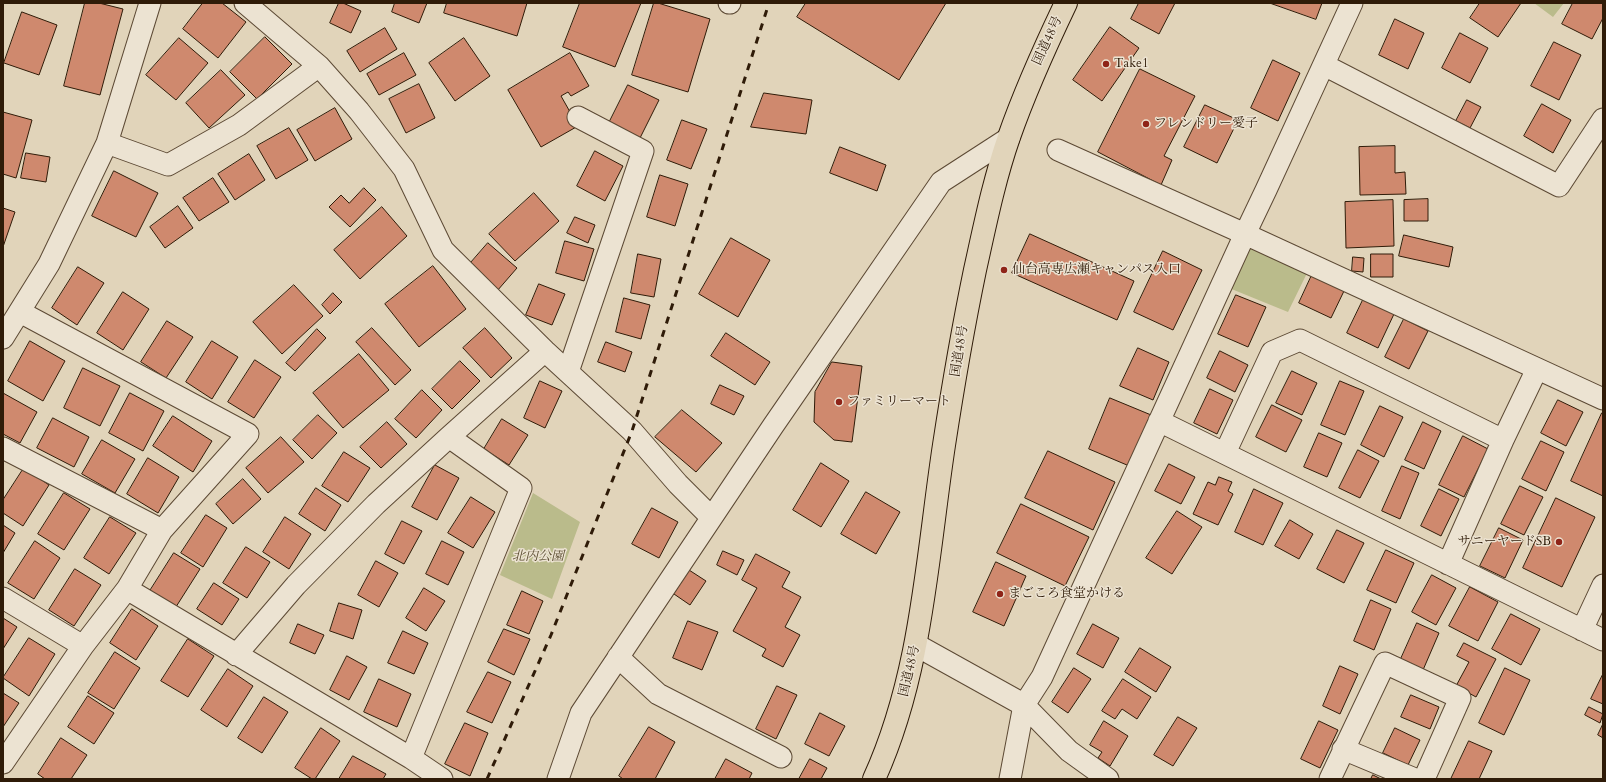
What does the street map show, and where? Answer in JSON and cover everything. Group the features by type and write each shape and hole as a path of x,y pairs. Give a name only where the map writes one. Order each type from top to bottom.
{"highway":[{"name":"国道48号","path":"874,779 902,706 916,645 944,444 965,320 985,223 1009,138 1036,67 1066,3"}],"street":[{"path":"3,338 49,264 107,143 150,3"},
{"path":"245,3 319,66 359,111 404,169 443,250 545,351 632,431 678,484 711,517"},
{"path":"1010,779 1024,705 1042,677 1352,3"},
{"path":"1324,65 1558,186 1595,146 1603,119"},
{"path":"107,143 168,165 239,125 319,66"},
{"path":"568,372 643,151 578,117"},
{"path":"558,779 581,713 711,517 941,182 1009,138"},
{"path":"1058,150 1245,234 1603,400"},
{"path":"3,763 83,646 127,589 162,530 248,434 20,312"},
{"path":"1225,453 1272,352 1300,340 1503,440"},
{"path":"236,655 296,585 376,504 545,351"},
{"path":"1448,564 1503,440 1537,369"},
{"path":"1160,421 1603,640"},
{"path":"411,758 521,488 449,437"},
{"path":"3,448 162,530"},
{"path":"1582,630 1603,585"},
{"path":"127,589 411,758 442,779"},
{"path":"3,598 83,646"},
{"path":"916,645 1024,705 1069,751 1108,779"},
{"path":"618,657 658,694 781,757"},
{"path":"1330,779 1385,663 1460,698 1424,779"},
{"path":"1344,749 1415,779"}],"green space":[{"path":"1534,3 1564,3 1553,17"},
{"path":"1250,243 1309,269 1288,312 1229,288"},
{"name":"北内公園","path":"533,493 580,522 552,599 500,575"}],"building":[{"path":"85,3 99,3 123,9 100,95 64,86"},
{"path":"203,3 222,3 246,22 218,58 183,29"},
{"path":"339,3 343,3 361,11 351,33 330,23"},
{"path":"395,3 427,3 419,23 392,12"},
{"path":"447,3 527,3 517,36 444,13"},
{"path":"580,3 641,3 615,67 563,47"},
{"path":"654,3 710,19 688,92 632,75"},
{"path":"806,3 946,3 899,80 797,17"},
{"path":"1139,3 1175,3 1159,34 1131,19"},
{"path":"1270,3 1322,3 1316,19"},
{"path":"1480,3 1521,3 1498,37 1470,18"},
{"path":"1573,3 1603,4 1603,18 1592,39 1562,24"},
{"path":"22,12 57,25 39,75 4,63"},
{"path":"1395,19 1424,33 1408,69 1379,55"},
{"name":"Take1","path":"1110,27 1139,48 1102,101 1073,80"},
{"path":"385,28 397,49 360,72 347,51"},
{"path":"1460,33 1488,48 1470,83 1442,68"},
{"path":"265,37 292,64 257,99 230,72"},
{"path":"179,38 208,63 176,100 146,75"},
{"path":"464,38 490,76 455,101 429,63"},
{"path":"1554,42 1581,55 1559,100 1531,86"},
{"path":"404,53 416,75 379,95 367,74"},
{"path":"570,53 589,86 571,96 568,92 561,96 578,126 541,147 508,90"},
{"path":"1273,60 1300,73 1278,121 1251,108"},
{"name":"フレンドリー愛子","path":"1140,69 1195,96 1164,156 1172,160 1161,185 1098,152"},
{"path":"221,70 245,95 209,128 186,103"},
{"path":"419,84 435,118 406,133 389,99"},
{"path":"628,85 659,100 640,138 609,123"},
{"path":"764,93 812,100 806,134 751,127"},
{"path":"1467,100 1481,107 1470,128 1456,121"},
{"path":"1542,104 1571,120 1553,153 1524,136"},
{"path":"1205,105 1238,120 1217,163 1184,147"},
{"path":"335,108 352,139 315,161 297,130"},
{"path":"3,112 32,120 16,178 3,174"},
{"path":"682,120 707,129 691,169 667,160"},
{"path":"289,128 308,160 276,179 257,146"},
{"path":"1395,146 1395,173 1405,172 1406,194 1360,195 1359,147"},
{"path":"840,147 886,165 877,191 830,173"},
{"path":"595,151 623,166 605,201 577,186"},
{"path":"26,153 50,157 46,182 21,178"},
{"path":"249,154 265,180 235,200 218,174"},
{"path":"114,171 158,193 136,237 92,216"},
{"path":"660,175 688,184 675,226 647,217"},
{"path":"213,178 229,202 199,221 183,198"},
{"path":"364,188 376,200 350,227 329,207 341,195 349,203"},
{"path":"534,193 559,221 515,261 489,234"},
{"path":"1428,199 1428,221 1404,221 1404,200"},
{"path":"1393,200 1394,246 1346,248 1345,202"},
{"path":"178,206 193,228 165,248 150,227"},
{"path":"382,207 407,236 360,279 334,250"},
{"path":"3,208 15,212 3,247"},
{"path":"575,217 595,225 588,243 567,233"},
{"path":"1030,234 1134,281 1117,320 1012,273"},
{"path":"1404,235 1453,247 1449,267 1399,256"},
{"path":"731,238 770,260 738,317 699,294"},
{"path":"565,241 594,249 584,281 556,273"},
{"path":"488,243 517,268 497,291 468,266"},
{"path":"1163,251 1202,270 1173,330 1134,312"},
{"path":"638,254 661,259 654,297 631,293"},
{"path":"1371,254 1393,254 1393,277 1371,277"},
{"path":"1353,257 1364,258 1363,272 1352,271"},
{"path":"433,266 466,309 419,347 385,304"},
{"path":"78,267 104,283 77,325 52,308"},
{"path":"1312,275 1344,291 1331,318 1299,303"},
{"path":"539,284 565,294 552,325 526,315"},
{"path":"294,285 323,316 282,354 253,322"},
{"path":"123,292 149,309 123,350 97,333"},
{"path":"333,293 342,302 330,314 322,305"},
{"path":"1236,295 1266,307 1248,347 1218,334"},
{"path":"624,298 650,305 641,339 616,332"},
{"path":"1363,300 1394,314 1378,348 1347,333"},
{"path":"1404,319 1428,331 1409,369 1385,357"},
{"path":"167,321 193,337 166,378 141,362"},
{"path":"372,328 411,370 395,385 356,342"},
{"path":"485,328 512,358 491,378 463,348"},
{"path":"317,329 326,338 295,371 286,363"},
{"path":"726,333 770,362 755,385 711,356"},
{"path":"30,341 65,361 43,401 8,381"},
{"path":"212,341 238,357 212,399 186,382"},
{"path":"606,342 632,352 625,372 598,362"},
{"path":"1138,348 1169,362 1153,400 1120,386"},
{"path":"1220,351 1248,365 1235,392 1207,378"},
{"path":"359,354 389,390 343,428 313,393"},
{"path":"255,360 281,377 254,418 228,402"},
{"path":"460,361 480,381 452,409 432,389"},
{"path":"832,362 862,366 852,442 834,440 814,422 815,392"},
{"path":"83,368 120,386 100,426 64,408"},
{"path":"1292,371 1317,383 1302,415 1276,403"},
{"path":"540,381 562,391 545,428 524,418"},
{"path":"1340,381 1364,391 1345,435 1321,425"},
{"path":"720,385 744,396 734,415 711,404"},
{"path":"1210,389 1233,400 1217,434 1194,423"},
{"path":"422,390 442,410 416,438 395,419"},
{"path":"3,393 37,412 20,443 3,434"},
{"path":"130,393 164,411 143,451 109,433"},
{"path":"1110,398 1156,417 1134,468 1089,449"},
{"path":"1558,400 1583,412 1566,446 1541,433"},
{"path":"1272,405 1302,420 1286,452 1256,437"},
{"path":"1380,406 1403,417 1384,457 1361,445"},
{"path":"682,410 722,443 696,472 655,437"},
{"path":"1603,413 1603,496 1571,481"},
{"path":"318,415 337,433 312,459 293,440"},
{"path":"173,416 212,441 193,472 153,446"},
{"path":"53,418 89,437 74,467 37,448"},
{"path":"502,419 528,435 509,465 484,449"},
{"path":"387,422 407,444 381,468 360,447"},
{"path":"1423,422 1441,431 1424,469 1405,460"},
{"path":"1319,433 1342,443 1327,477 1304,467"},
{"path":"1463,436 1488,449 1464,497 1439,485"},
{"path":"281,437 304,462 268,493 246,468"},
{"path":"102,440 135,459 115,493 82,474"},
{"path":"1541,441 1564,452 1546,491 1522,479"},
{"path":"1358,450 1379,461 1360,498 1339,488"},
{"path":"1048,451 1115,482 1093,530 1025,498"},
{"path":"344,452 370,468 348,502 322,486"},
{"path":"148,458 179,477 158,513 127,494"},
{"path":"821,463 849,481 821,527 793,510"},
{"path":"1169,464 1195,477 1181,504 1155,491"},
{"path":"435,465 459,478 437,520 412,507"},
{"path":"1402,466 1419,473 1400,519 1382,511"},
{"path":"24,468 49,485 23,526 3,513 3,500"},
{"path":"1219,477 1232,482 1228,491 1233,494 1218,525 1193,514 1208,482 1215,485"},
{"path":"243,479 261,499 233,524 216,504"},
{"path":"1520,486 1543,497 1524,535 1501,524"},
{"path":"316,488 341,505 325,531 299,514"},
{"path":"1254,489 1283,503 1263,545 1235,532"},
{"path":"1439,489 1459,499 1441,536 1421,526"},
{"path":"866,492 900,512 876,554 841,534"},
{"path":"64,493 90,509 64,550 38,534"},
{"path":"471,497 495,512 473,548 448,533"},
{"name":"サニーヤードSB","path":"1556,498 1595,517 1562,587 1523,568"},
{"path":"1021,504 1089,537 1065,586 997,553"},
{"path":"652,508 678,522 659,558 632,544"},
{"path":"1177,511 1202,527 1172,574 1146,558"},
{"path":"206,515 227,528 203,567 181,553"},
{"path":"110,517 136,533 109,574 84,558"},
{"path":"285,517 311,534 289,569 263,552"},
{"path":"1290,520 1313,534 1299,559 1275,546"},
{"path":"402,521 422,531 404,564 385,554"},
{"path":"3,525 15,533 3,553"},
{"path":"1499,528 1523,540 1505,578 1480,566"},
{"path":"1337,530 1364,543 1344,583 1317,569"},
{"path":"35,541 60,558 34,599 8,583"},
{"path":"442,541 464,552 448,585 426,574"},
{"path":"246,547 270,562 247,598 223,583"},
{"path":"1386,550 1414,563 1396,603 1367,590"},
{"path":"723,551 744,560 737,575 717,565"},
{"path":"174,553 200,569 174,610 148,594"},
{"path":"756,554 790,572 782,587 801,597 785,627 800,635 783,667 762,656 766,649 733,631 757,588 742,580"},
{"path":"376,561 398,573 379,607 358,595"},
{"name":"まごころ食堂かける","path":"996,562 1026,576 1004,626 973,612"},
{"path":"75,569 101,585 74,626 49,610"},
{"path":"689,570 706,581 690,605 674,594"},
{"path":"1432,575 1456,588 1436,625 1412,612"},
{"path":"214,583 239,599 222,625 197,609"},
{"path":"1470,587 1498,602 1478,641 1449,626"},
{"path":"424,588 445,601 426,631 406,618"},
{"path":"522,591 543,601 529,634 507,625"},
{"path":"1371,600 1391,609 1374,650 1354,641"},
{"path":"339,603 362,610 353,639 330,631"},
{"path":"132,609 158,626 136,660 110,643"},
{"path":"1511,614 1540,629 1521,665 1492,649"},
{"path":"3,618 17,627 3,649"},
{"path":"688,621 718,632 702,670 673,658"},
{"path":"1417,623 1439,633 1423,670 1400,661"},
{"path":"298,624 324,635 315,654 290,643"},
{"path":"1093,624 1119,638 1103,668 1077,654"},
{"path":"504,629 530,639 514,675 488,662"},
{"path":"403,631 428,643 414,674 388,663"},
{"path":"29,638 55,654 29,696 3,678"},
{"path":"188,639 214,656 188,697 161,681"},
{"path":"1464,643 1496,659 1476,697 1456,686 1469,662 1457,656"},
{"path":"1140,648 1171,667 1156,692 1125,672"},
{"path":"115,652 140,668 114,709 88,693"},
{"path":"347,656 367,667 349,700 330,690"},
{"path":"1340,666 1358,674 1340,714 1323,706"},
{"path":"1074,668 1091,679 1068,713 1052,702"},
{"path":"1505,668 1530,680 1504,735 1479,723"},
{"path":"228,669 253,686 227,727 201,710"},
{"path":"488,672 511,682 492,723 467,712"},
{"path":"1603,674 1603,704 1591,699"},
{"path":"379,679 411,694 397,727 364,712"},
{"path":"1123,679 1151,697 1137,719 1122,709 1115,719 1102,711"},
{"path":"777,686 797,695 776,739 756,729"},
{"path":"3,693 19,703 3,727"},
{"path":"1411,695 1439,707 1430,729 1401,717"},
{"path":"88,696 114,713 94,744 68,727"},
{"path":"264,697 288,712 262,753 238,738"},
{"path":"1589,707 1603,714 1600,723 1585,715"},
{"path":"820,713 845,726 829,756 805,744"},
{"path":"1178,717 1197,728 1173,766 1154,755"},
{"path":"1104,721 1128,736 1110,766 1098,758 1102,752 1090,745"},
{"path":"1319,721 1338,730 1320,768 1301,759"},
{"path":"465,723 488,733 470,776 445,764"},
{"path":"1603,724 1603,738 1598,735"},
{"path":"649,727 675,742 655,779 623,779 619,776"},
{"path":"321,728 340,741 315,779 312,779 295,768"},
{"path":"1395,728 1420,740 1408,765 1383,753"},
{"path":"61,738 87,755 71,779 45,779 38,774"},
{"path":"1469,741 1492,751 1479,779 1451,779"},
{"path":"353,756 386,774 383,779 339,779"},
{"path":"726,759 752,773 749,779 715,779"},
{"path":"810,759 827,768 821,779 799,779"},
{"path":"1373,775 1381,779 1371,779"}],"railway":[{"path":"487,779 551,635 632,431 769,3"}],"place":[{"name":"Take1","path":"1106,64"},
{"name":"フレンドリー愛子","path":"1146,124"},
{"name":"仙台高専広瀬キャンパス入口","path":"1004,270"},
{"name":"ファミリーマート","path":"839,402"},
{"name":"サニーヤードSB","path":"1559,542"},
{"name":"まごころ食堂かける","path":"1000,594"}]}
